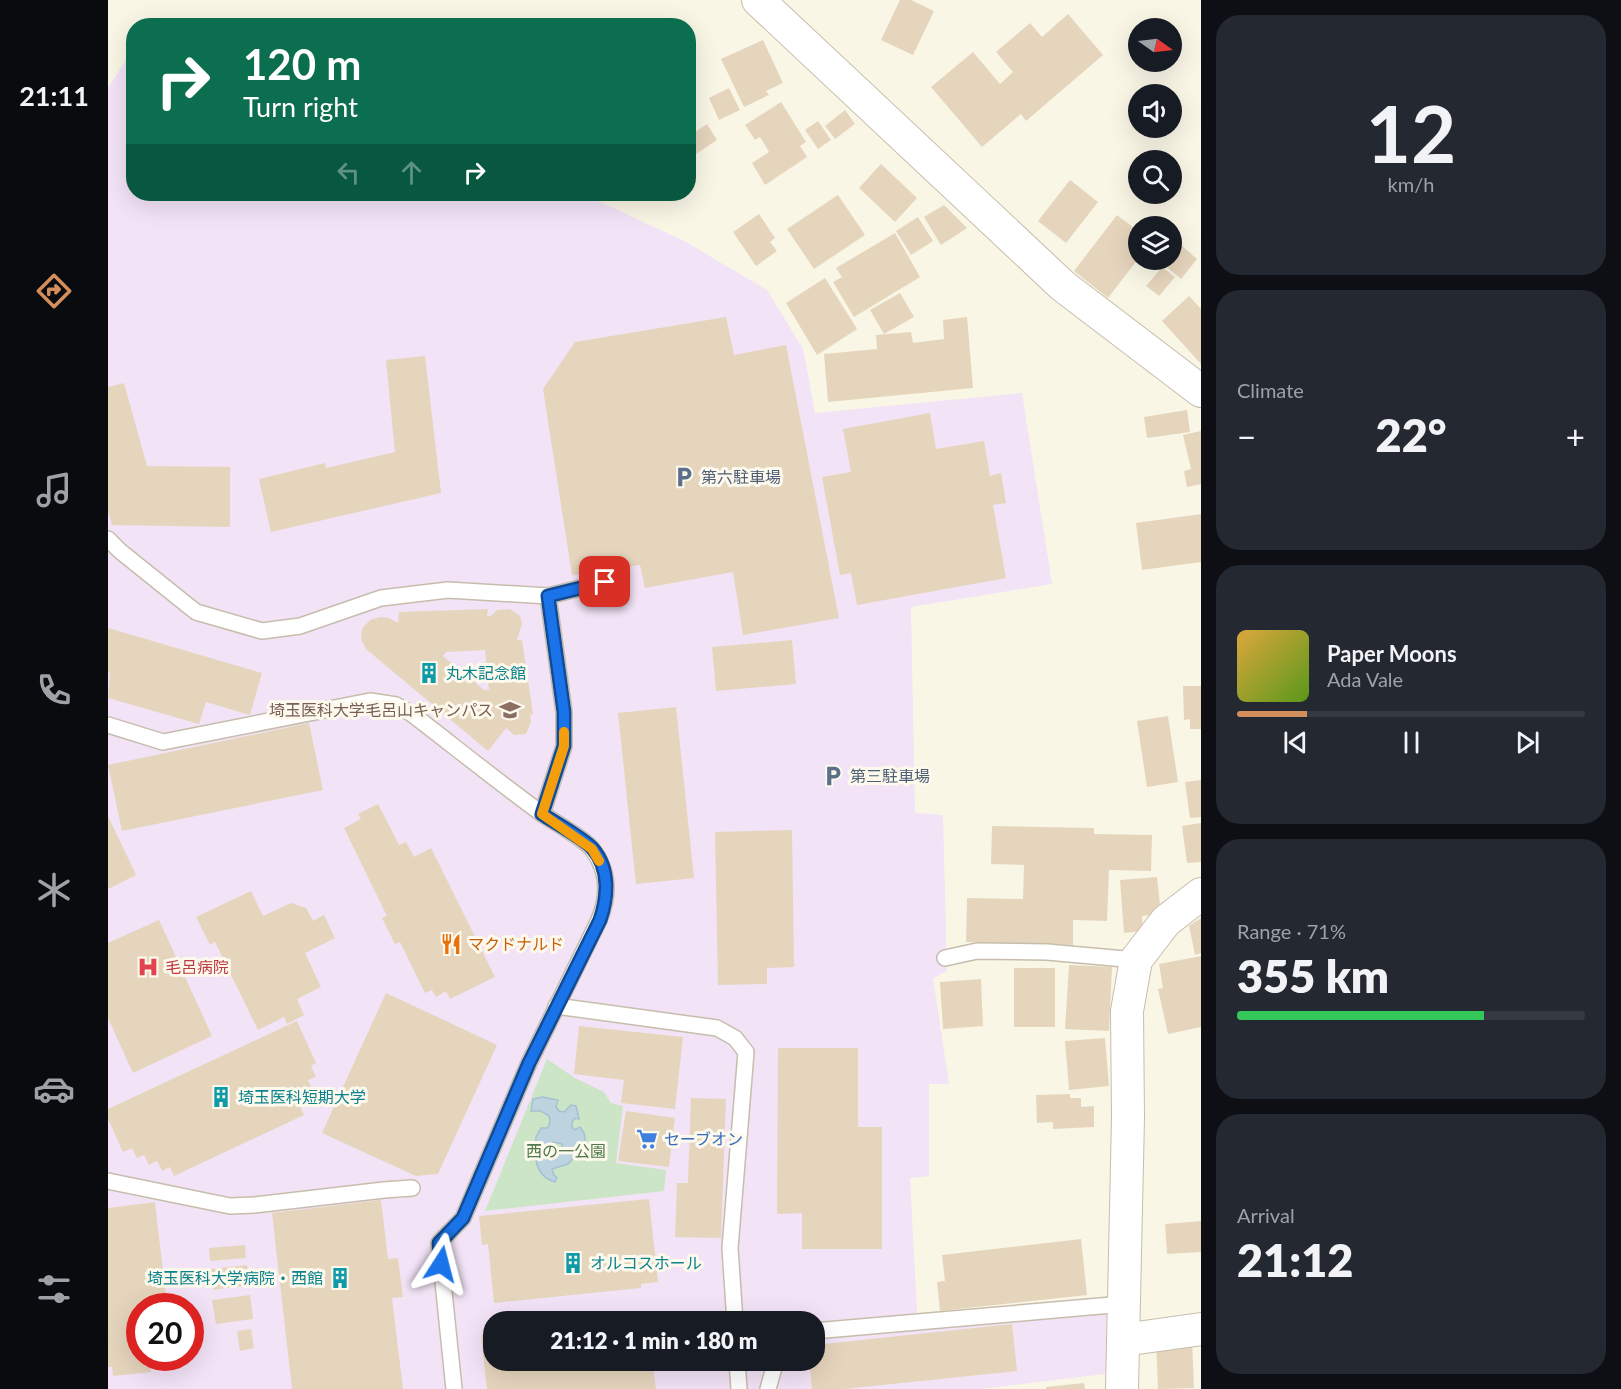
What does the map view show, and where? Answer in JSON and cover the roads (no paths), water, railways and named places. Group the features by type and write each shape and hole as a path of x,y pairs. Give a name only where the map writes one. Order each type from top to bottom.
{"street":[{"path":"758,0 1063,285 1201,391"},
{"path":"1122,1389 1128,1118 1127,1011 1136,960 1166,921 1201,894"},
{"path":"1123,1341 1201,1329"}],"lane":[{"path":"108,539 196,612 262,631 300,626 381,598 426,592 448,590 548,596 605,582 602,570"},
{"path":"542,814 564,746 564,712 548,596"},
{"path":"108,725 163,742 370,701 396,705 412,714 542,814 592,849 604,870 607,885 605,905 600,920 529,1063 463,1218 439,1243 454,1389"},
{"path":"945,958 977,951 1047,952 1136,960"},
{"path":"556,1006 717,1028 735,1038 746,1052 730,1248 734,1311"},
{"path":"108,1181 230,1206 411,1188"},
{"path":"825,1330 1123,1304"},
{"path":"738,1371 739,1389"},
{"path":"768,1389 773,1371"}],"water":[{"path":"542,1097 558,1100 556,1107 559,1111 564,1112 571,1105 576,1106 579,1119 575,1118 572,1127 575,1130 580,1127 586,1144 568,1164 552,1169 557,1178 555,1182 541,1173 536,1158 536,1146 549,1150 552,1147 558,1152 563,1149 562,1144 554,1142 549,1148 536,1143 536,1137 541,1128 548,1128 550,1121 549,1116 541,1111 531,1111 533,1099"}],"place":[{"name":"第六駐車場","path":"684,477"},
{"name":"丸木記念館","path":"429,673"},
{"name":"埼玉医科大学毛呂山キャンパス","path":"510,710"},
{"name":"第三駐車場","path":"833,776"},
{"name":"マクドナルド","path":"451,944"},
{"name":"毛呂病院","path":"148,967"},
{"name":"埼玉医科短期大学","path":"221,1097"},
{"name":"セーブオン","path":"647,1139"},
{"name":"オルコスホール","path":"573,1263"},
{"name":"埼玉医科大学病院・西館","path":"340,1278"}],"park label":[{"name":"西の一公園","path":"566,1151"}]}
